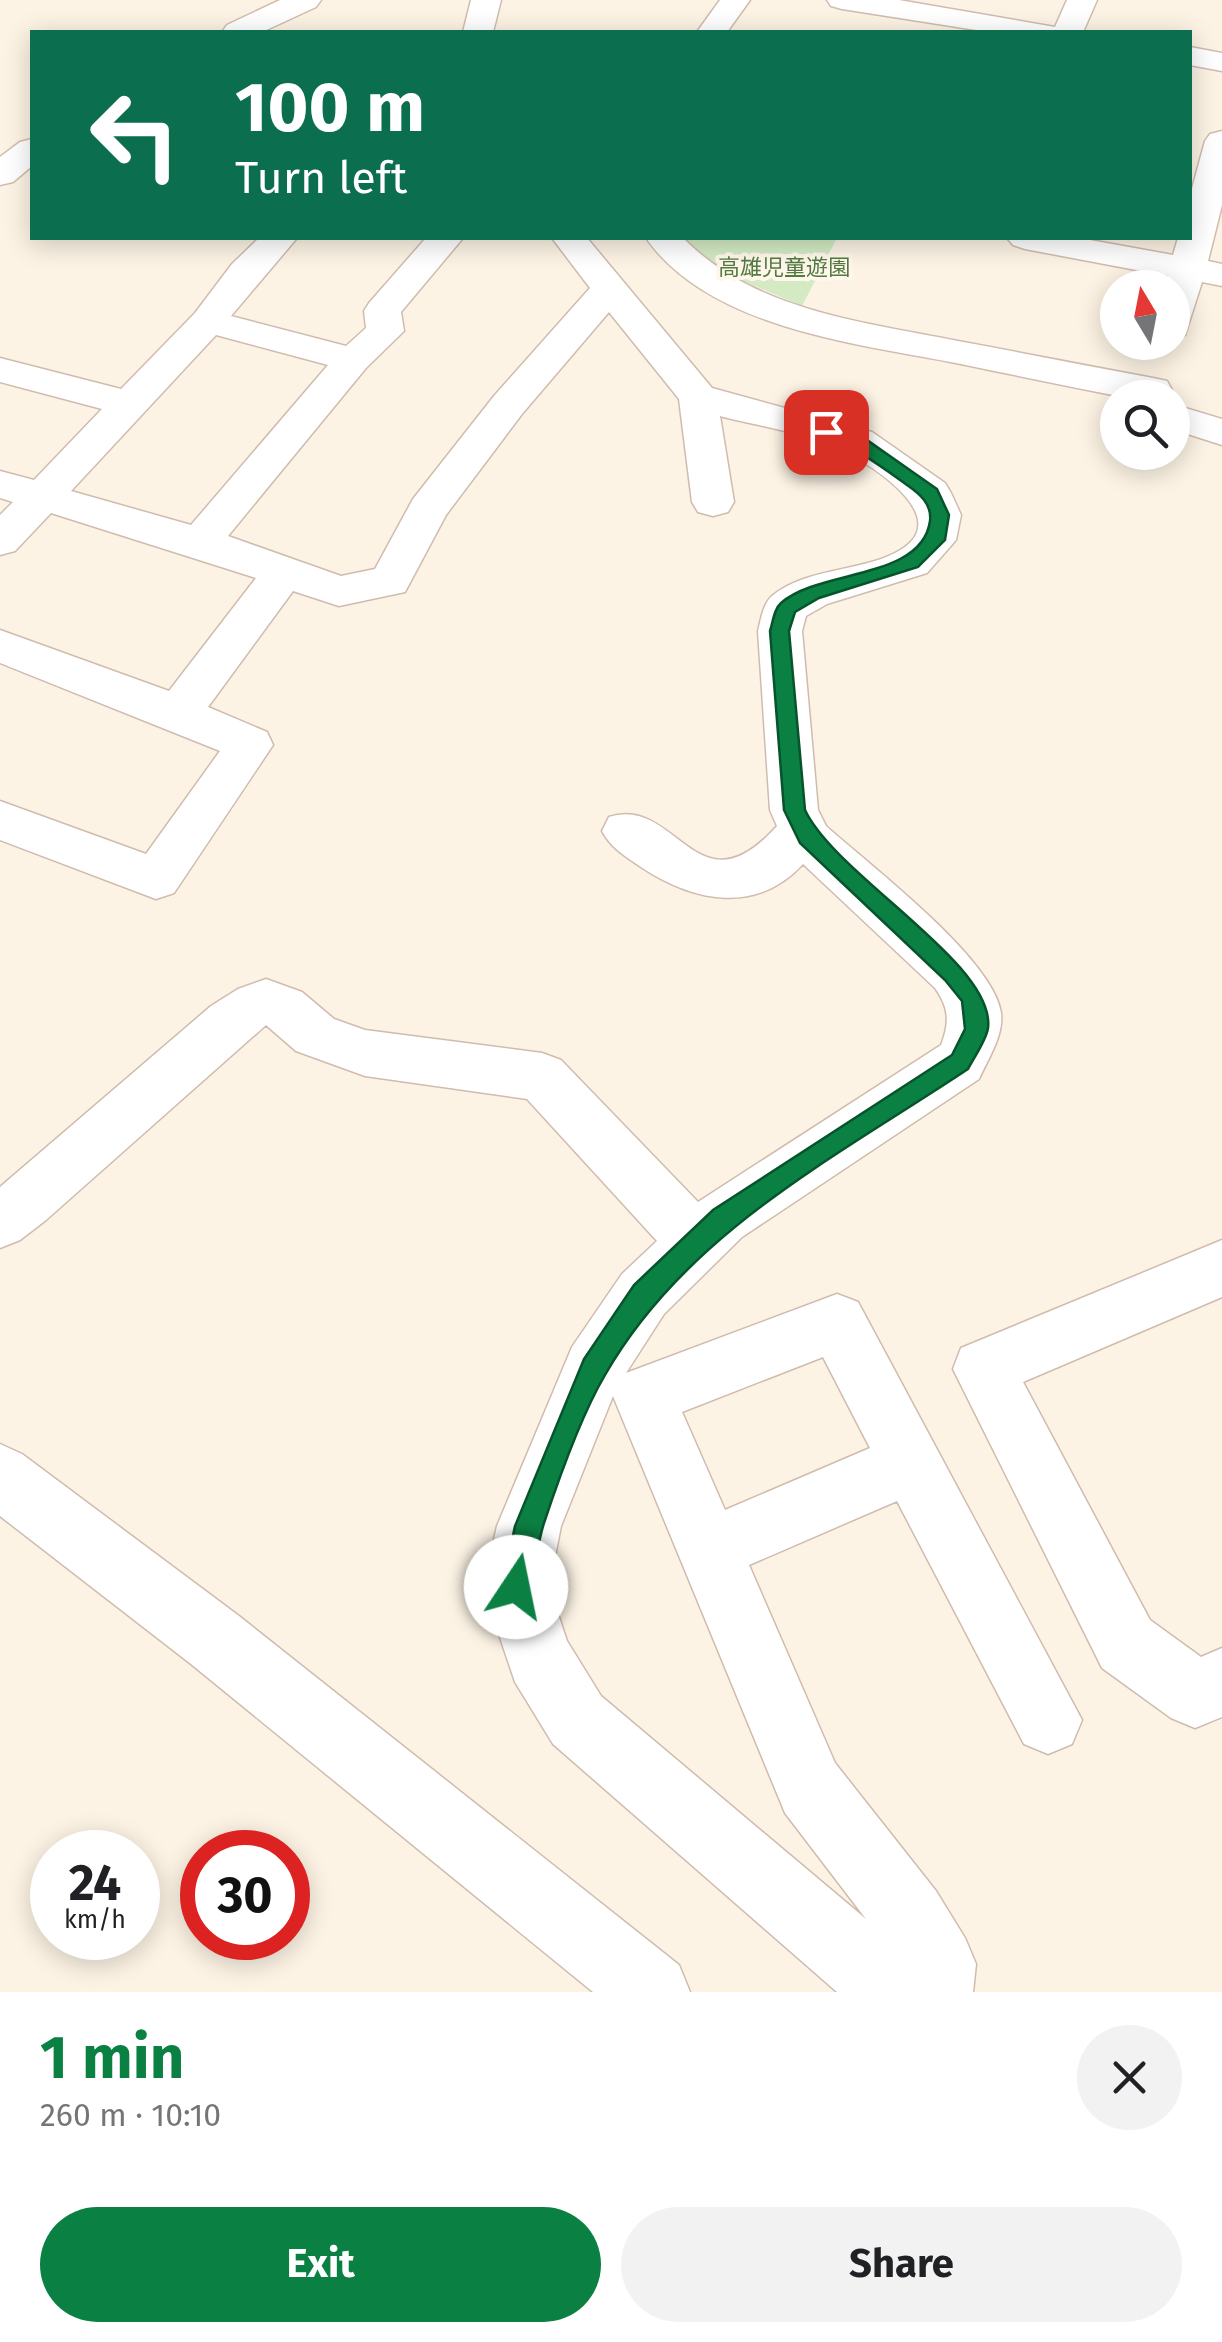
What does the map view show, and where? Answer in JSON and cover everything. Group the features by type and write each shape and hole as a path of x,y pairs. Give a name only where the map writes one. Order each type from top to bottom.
{"street":[{"path":"242,30 305,0"},
{"path":"479,30 486,0"},
{"path":"713,30 735,0"},
{"path":"842,0 909,5 1033,30"},
{"path":"1069,30 1082,0"},
{"path":"1192,56 1222,62"},
{"path":"0,174 30,151"},
{"path":"1190,298 1206,272 1213,153"},
{"path":"0,542 208,320 276,240"},
{"path":"200,542 353,360 385,331 382,311 443,240"},
{"path":"571,240 698,398 713,502"},
{"path":"666,240 678,256 723,286 811,323 1100,388"},
{"path":"1035,240 1206,272"},
{"path":"0,484 200,542 338,591 390,581 440,494 508,405 610,288"},
{"path":"208,320 353,360"},
{"path":"0,370 130,404"},
{"path":"698,398 858,442 930,493 940,515 936,540 912,563 812,594 786,608 780,631 794,810 804,830 831,862 952,973 973,998 976,1029 960,1062 722,1218 643,1294 594,1368 529,1526 516,1587 539,1658 577,1720 894,1992"},
{"path":"1190,416 1222,432"},
{"path":"178,713 284,572"},
{"path":"0,646 178,713 250,745 156,879 0,820"},
{"path":"626,831 697,877 721,882 740,880 766,868 804,830"},
{"path":"0,1221 37,1194 191,1054 248,1007 266,1000 283,1008 315,1035 365,1053 542,1078 697,1242"},
{"path":"1222,1268 983,1369 1126,1644 1195,1694 1222,1682"},
{"path":"934,1992 938,1964 910,1916 810,1788 644,1396 837,1322 1048,1720"},
{"path":"709,1549 911,1463"},
{"path":"0,1476 215,1640 652,1992"}],"green space":[{"name":"高雄児童遊園","path":"684,240 836,240 802,306 732,276"}],"route":[{"path":"516,1587 529,1526 594,1368 643,1294 722,1218 960,1062 976,1029 973,998 952,973 807,838 794,810 780,631 786,608 812,594 912,563 936,540 940,515 930,493 858,442 826,432"}]}
